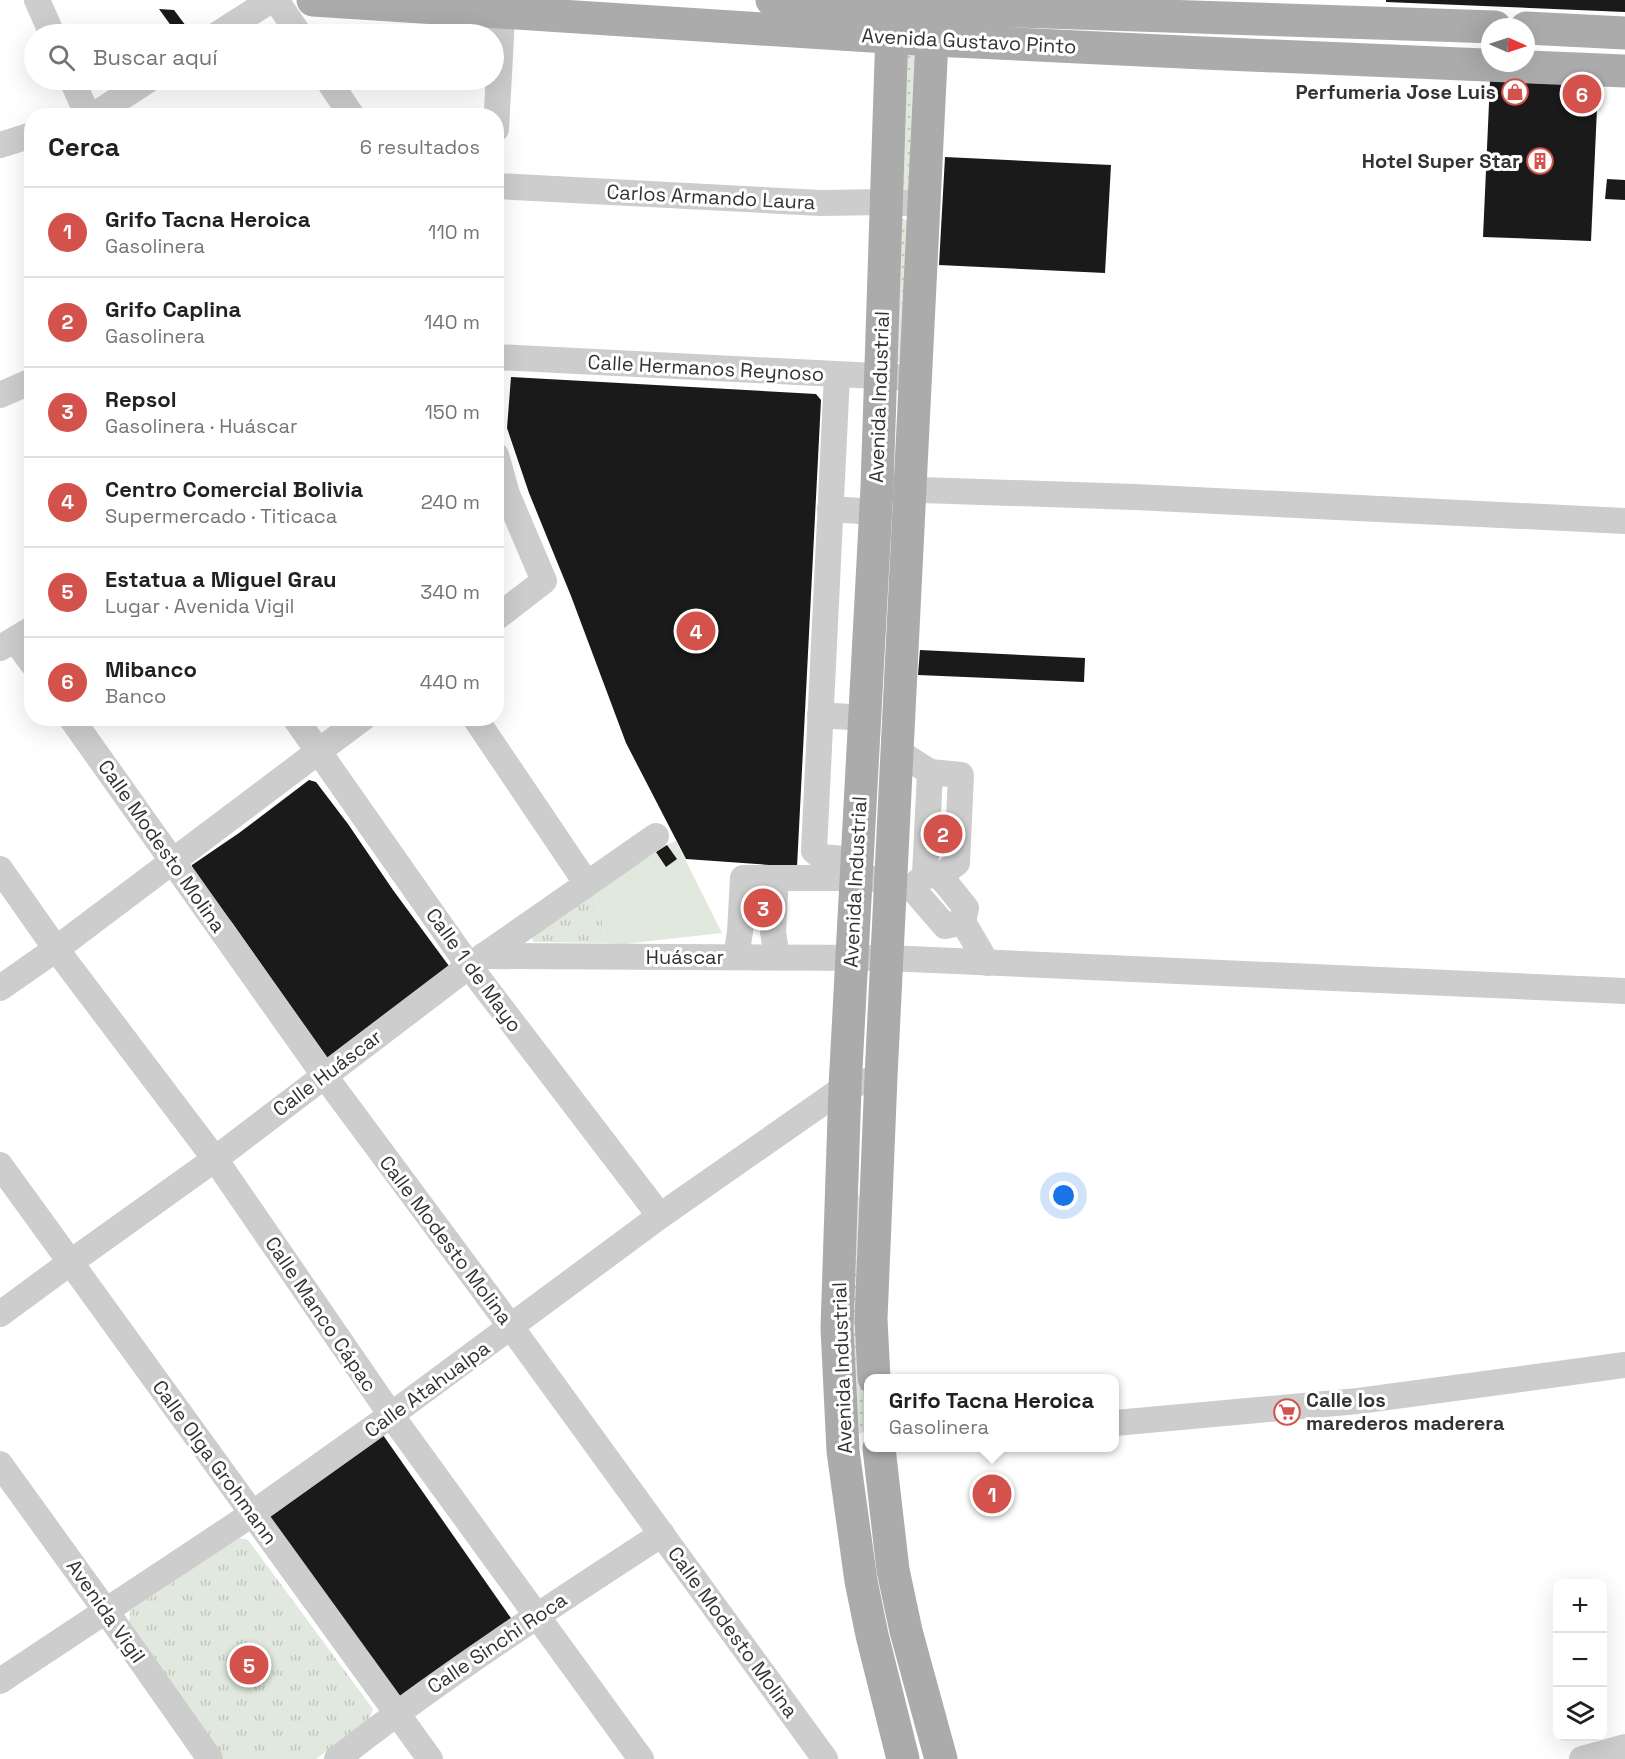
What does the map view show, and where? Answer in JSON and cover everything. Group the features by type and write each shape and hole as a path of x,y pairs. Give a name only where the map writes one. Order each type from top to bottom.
{"main road":[{"name":"Avenida Gustavo Pinto","path":"313,0 892,14 934,4 1481,26"},
{"name":"Avenida Gustavo Pinto","path":"772,0 892,14 933,40 1625,71"},
{"name":"Avenida Industrial","path":"874,1374 871,1319 881,1077 934,4"},
{"name":"Avenida Industrial","path":"892,14 876,499 851,957 837,1329 843,1451 861,1581 903,1759"},
{"path":"1535,28 1625,33"},
{"path":"863,726 898,743"},
{"path":"842,1179 877,1182"},
{"name":"Avenida Industrial","path":"882,1452 893,1570 906,1631 941,1759"}],"street":[{"path":"37,0 48,24"},
{"path":"234,24 271,0"},
{"path":"276,0 292,24"},
{"path":"502,24 503,6"},
{"path":"77,90 86,108"},
{"path":"103,108 132,90"},
{"path":"335,90 347,108"},
{"path":"497,108 498,90"},
{"path":"0,145 24,138"},
{"name":"Carlos Armando Laura","path":"504,186 821,203 925,204"},
{"name":"Calle Hermanos Reynoso","path":"504,357 916,378"},
{"path":"837,375 814,851 821,857 891,880"},
{"path":"0,395 24,384"},
{"path":"504,484 544,581 504,612"},
{"path":"831,509 910,490 1147,498 1625,521"},
{"path":"15,639 24,652"},
{"path":"820,715 863,726"},
{"name":"Calle Modesto Molina","path":"77,726 324,1075 511,1327 825,1759"},
{"name":"Calle 1 de Mayo","path":"301,726 476,961 660,1216"},
{"path":"0,988 56,949 352,726"},
{"path":"480,726 587,884"},
{"path":"898,743 930,772 932,875 912,888 945,926 963,922 987,963"},
{"name":"Calle Huáscar","path":"0,1314 215,1159 476,961 656,836"},
{"path":"736,957 761,938 766,878 856,869"},
{"name":"Calle Manco Cápac","path":"0,870 56,949 215,1159 391,1415 641,1759"},
{"name":"Huáscar","path":"476,961 736,957 761,938 851,957 1625,991"},
{"name":"Calle Atahualpa","path":"0,1682 252,1514 391,1415 660,1216 845,1087 881,1077"},
{"name":"Calle Olga Grohmann","path":"0,1166 430,1759"},
{"path":"1119,1423 1358,1401 1625,1365"},
{"path":"843,1451 864,1449"},
{"name":"Avenida Vigil","path":"0,1464 210,1759"},
{"name":"Calle Sinchi Roca","path":"337,1759 397,1712 537,1615 662,1534"},
{"path":"1582,1759 1625,1747"}],"green space":[{"path":"911,53 920,60 909,192 901,191 901,57"},
{"path":"901,219 908,220 901,363 893,362"},
{"path":"676,841 722,933 624,944 607,943 595,893"},
{"path":"595,893 607,943 533,942 532,935"},
{"path":"856,1195 863,1196 861,1345 864,1432 856,1435 844,1344"},
{"path":"239,1538 248,1540 373,1709 369,1720 316,1759 223,1759 129,1625 130,1611"}],"building":[{"path":"1386,0 1625,0 1625,12 1386,2"},
{"path":"159,9 174,10 184,24 170,24"},
{"name":"Hotel Super Star","path":"1490,81 1598,86 1591,241 1483,237"},
{"path":"945,157 1111,165 1105,273 939,265"},
{"path":"1607,179 1625,180 1625,200 1605,199"},
{"path":"511,377 816,394 821,400 797,867 686,859 626,743 571,596 529,493 507,428"},
{"path":"920,650 1085,658 1084,682 918,675"},
{"path":"309,780 316,782 348,824 449,966 327,1058 233,924 192,871 192,865"},
{"path":"667,845 677,859 666,867 656,852"},
{"path":"383,1435 513,1621 399,1700 267,1519"}],"place":[{"name":"Perfumeria Jose Luis","path":"1515,92"},
{"name":"Mibanco","path":"1582,94"},
{"name":"Hotel Super Star","path":"1540,161"},
{"name":"Centro Comercial Bolivia","path":"696,631"},
{"name":"Grifo Caplina","path":"943,834"},
{"name":"Repsol","path":"763,908"},
{"name":"Calle los marederos maderera","path":"1287,1412"},
{"name":"Grifo Tacna Heroica","path":"992,1494"},
{"name":"Estatua a Miguel Grau","path":"249,1665"}]}
